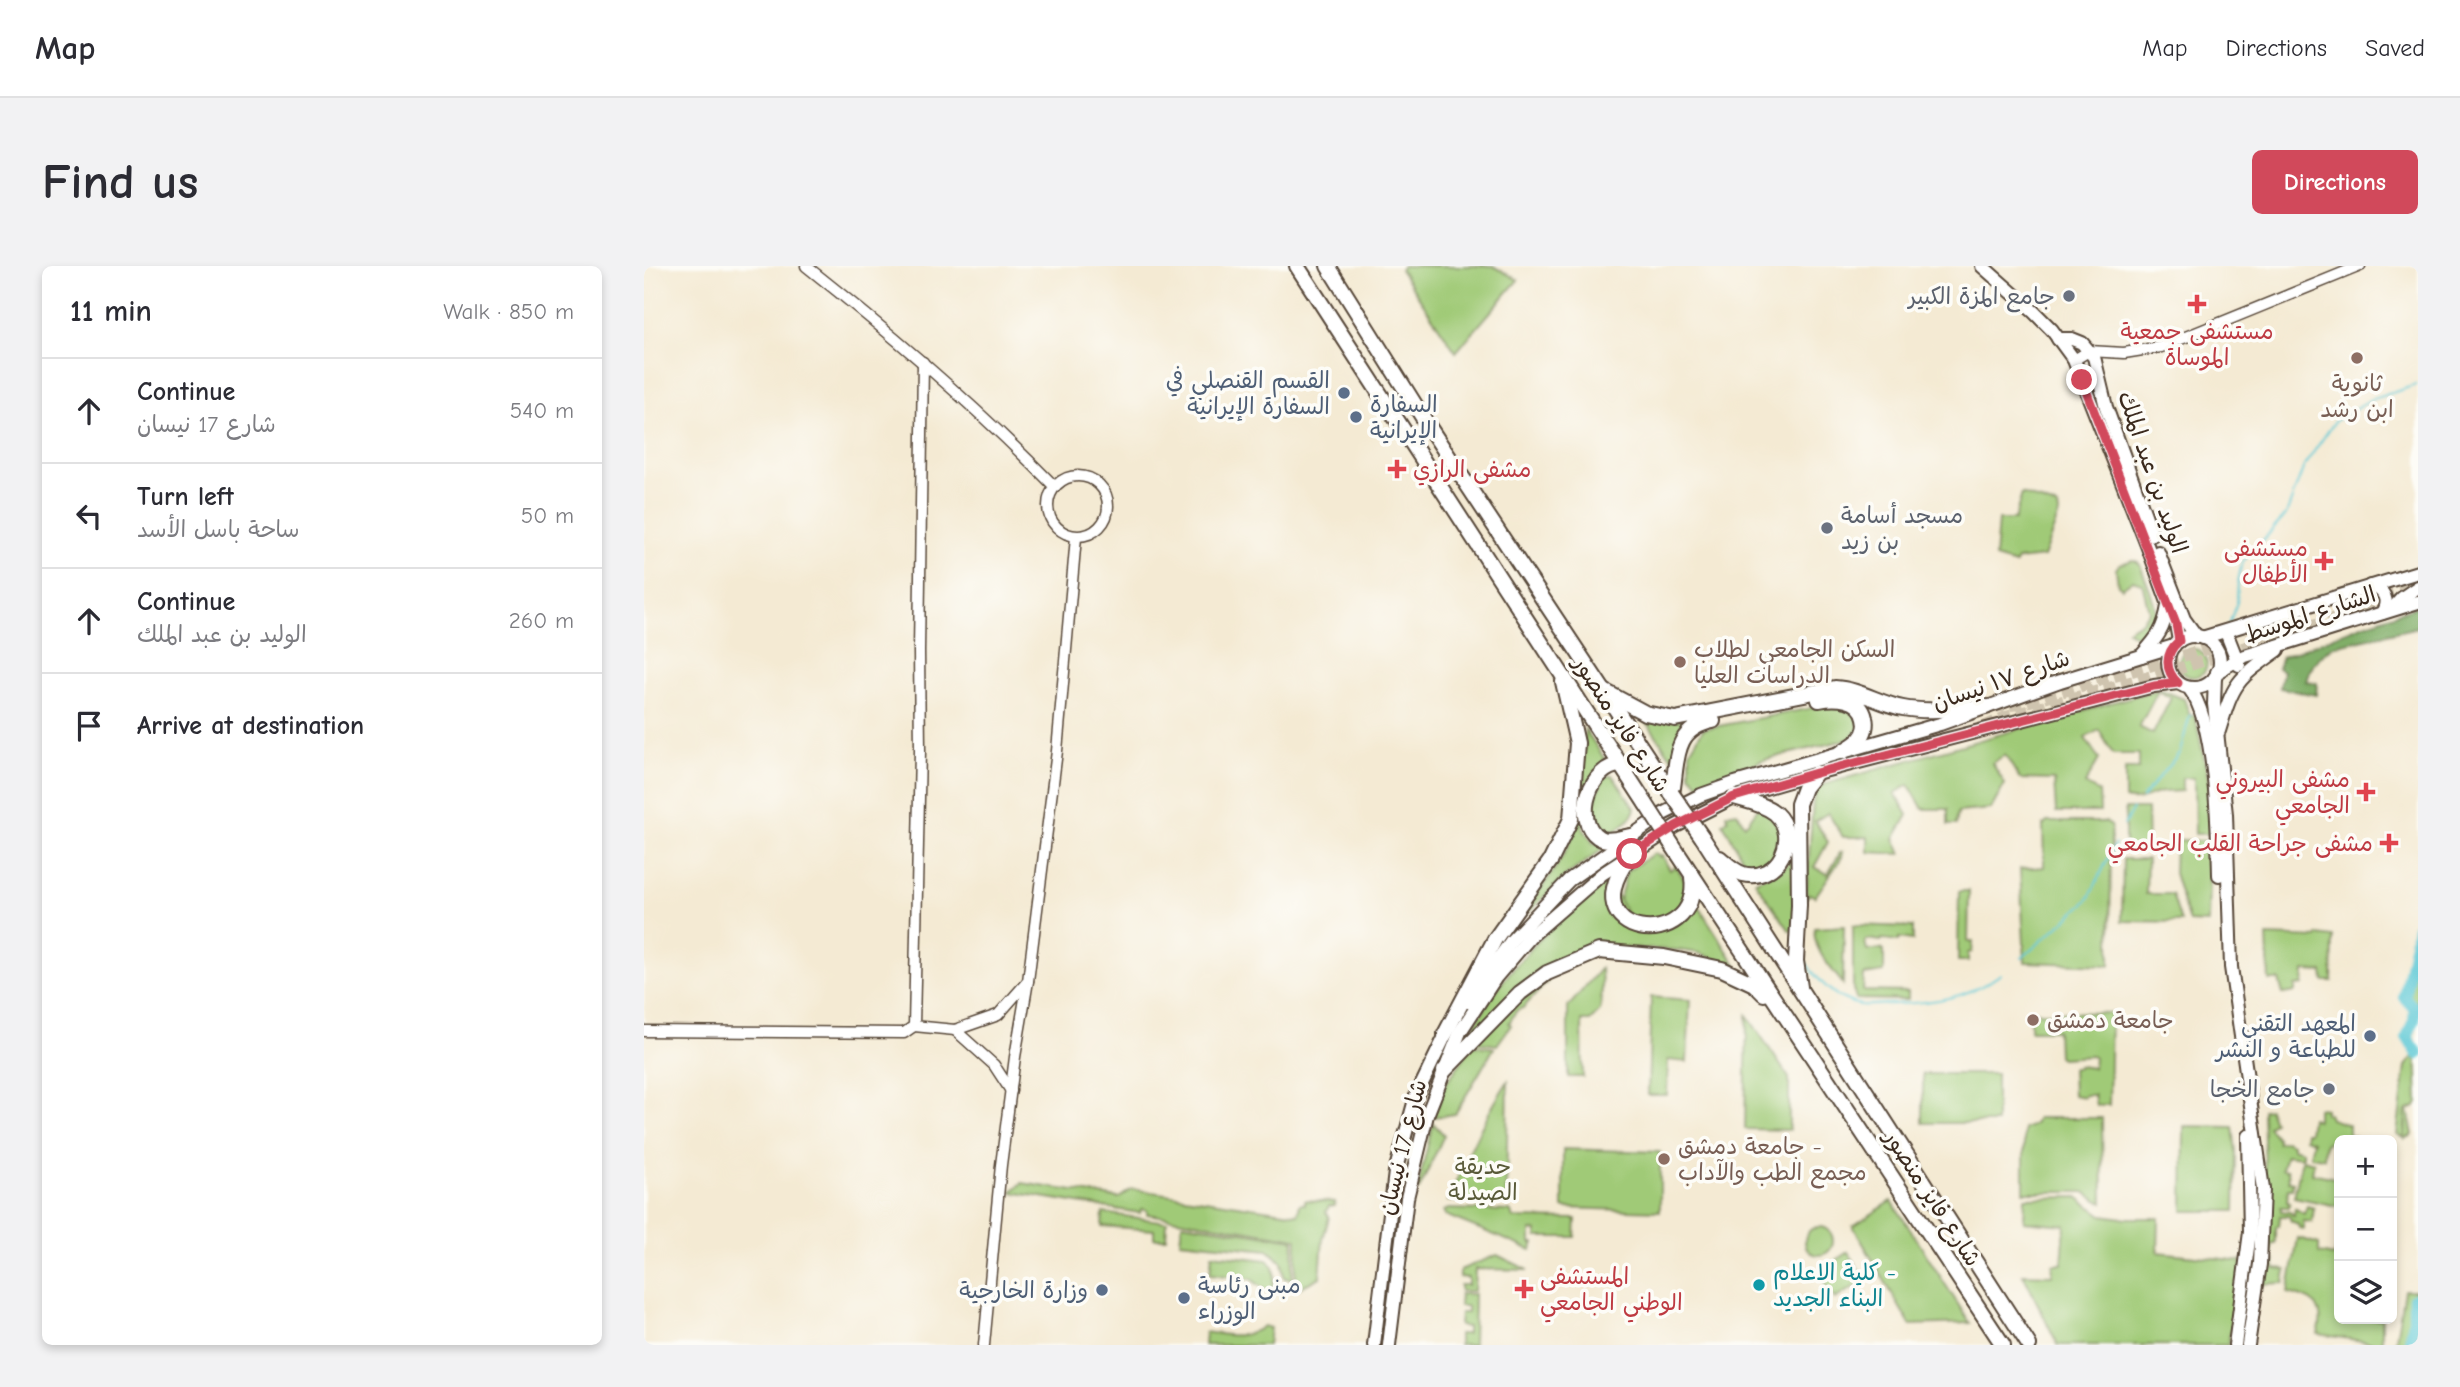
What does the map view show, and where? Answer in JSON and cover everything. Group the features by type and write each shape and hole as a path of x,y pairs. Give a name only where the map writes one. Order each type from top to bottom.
{"highway":[{"name":"شارع فايز منصور","path":"1297,266 1559,667 1691,876 2003,1345"},
{"path":"1317,266 1336,295 1352,303"},
{"name":"شارع فايز منصور","path":"1328,266 1427,424 1702,837 2029,1345"},
{"path":"1445,1034 1494,939 1551,860 1571,819 1577,743 1559,667"},
{"path":"1603,690 1645,713 1675,719 1835,688 1855,691 1882,703 1914,710 1986,706"},
{"path":"1672,794 1679,745 1690,729 1703,723 1832,698 1847,700 1857,705 1867,722 1860,739 1842,752"},
{"path":"1620,765 1612,765 1591,785 1586,817 1589,827 1599,838 1609,840 1630,836"},
{"path":"1801,992 1796,961 1799,905 1798,804 1801,793 1816,773"},
{"path":"1702,837 1734,870 1744,874 1764,873 1780,861 1786,849 1787,836 1782,821 1768,808 1734,797"},
{"path":"1632,854 1619,871 1614,908 1621,918 1636,928 1656,929 1678,918 1689,905 1693,891 1691,876"},
{"path":"1444,1071 1520,993 1547,973 1599,951 1664,957 1722,969 1754,985 1785,1015"},
{"path":"2019,1326 2040,1345"}],"main road":[{"name":"الوليد بن عبد الملك","path":"1983,266 2058,338 2074,360 2143,534 2168,606 2176,643"},
{"name":"الوليد بن عبد الملك","path":"2058,338 2072,339 2095,351 2106,407 2163,565 2186,623 2200,637"},
{"name":"الشارع الموسط","path":"2200,637 2226,632 2418,572"},
{"path":"2370,586 2379,588 2385,596 2387,611"},
{"path":"2387,611 2418,587"},
{"name":"الشارع الموسط","path":"2216,675 2237,660 2418,602"},
{"path":"2141,657 2160,635 2168,606"},
{"path":"2226,632 2244,675"},
{"path":"2235,1345 2250,1232 2249,1145 2222,956 2214,784 2200,708 2171,674 2168,662 2176,643 2200,637 2212,645 2218,655 2214,704 2226,814 2231,967 2263,1189 2260,1264 2248,1345"},
{"path":"2218,735 2230,696 2244,675 2289,642"},
{"name":"شارع ١٧ نيسان","path":"1842,752 1954,719 2176,643"},
{"path":"2183,685 2206,685 2216,675"},
{"name":"شارع 17 نيسان","path":"1389,1345 1407,1198 1427,1115 1460,1032 1496,977 1531,936 1602,874 1676,826 1734,797 1816,773 2154,686 2183,685"},
{"name":"شارع 17 نيسان","path":"1374,1345 1395,1172 1416,1096 1445,1034 1511,941 1569,880 1663,814 1700,796 1842,752"}],"street":[{"path":"806,266 923,362 1018,449 1054,486"},
{"path":"2074,360 2095,351 2124,354 2161,347 2360,266"},
{"path":"644,1031 904,1033 914,1026 920,751 923,362"},
{"path":"1072,476 1083,476 1093,479 1101,486 1106,495 1107,516 1102,525 1086,536 1076,537 1067,535 1052,523 1047,504 1054,486 1072,476"},
{"path":"984,1345 1011,1092 1057,751 1076,537"},
{"path":"914,1026 955,1030 998,1015 1028,981"},
{"path":"955,1030 993,1065 1011,1092"}],"green space":[{"path":"1403,266 1493,266 1518,280 1456,352 1400,269"},
{"path":"2022,494 2058,507 2059,514 2043,557 2017,560 2015,564 1995,558 1998,520 2014,520"},
{"path":"2133,560 2141,567 2155,606 2155,626 2143,642 2127,630 2142,621 2149,611 2142,583 2133,580 2122,588 2118,585 2116,569 2120,564"},
{"path":"2418,606 2418,627 2334,646 2324,653 2313,665 2306,681 2317,683 2316,695 2280,688 2283,671 2278,668 2282,657"},
{"path":"2193,649 2203,653 2207,663 2203,673 2193,677 2183,673 2179,663 2183,653"},
{"path":"2159,689 2184,699 2190,716 2195,715 2209,783 2212,834 2195,834 2194,778 2182,778 2182,791 2161,792 2138,800 2125,799 2125,769 2139,769 2139,754 2113,754 2099,730 2085,738 2099,759 2085,784 2099,792 2100,812 2056,812 2054,780 2020,779 2005,755 1992,763 2005,784 1991,809 1958,812 1956,825 1948,825 1948,809 1923,809 1909,785 1895,793 1908,815 1894,839 1901,854 1868,852 1868,837 1843,837 1828,813 1815,821 1828,842 1814,867 1828,874 1843,852 1815,897 1810,894 1806,898 1813,802 1817,789 1822,785","holes":["2158,691 2171,698 2153,734 2139,727"]},
{"path":"1832,704 1848,709 1857,717 1860,729 1849,739 1763,760 1701,786 1690,774 1690,751 1703,729"},
{"path":"1647,718 1696,721 1678,767 1646,721"},
{"path":"1585,729 1606,761 1587,786 1583,828 1593,843 1605,843 1606,847 1563,878 1527,912 1559,863 1574,832 1583,789"},
{"path":"1612,775 1635,808 1628,821 1607,835 1595,828 1592,806 1604,777"},
{"path":"1762,802 1790,845 1762,868 1746,865 1723,823 1728,819 1726,814 1737,812 1744,824 1747,823"},
{"path":"2125,809 2147,809 2148,849 2125,850"},
{"path":"2047,822 2106,822 2111,826 2110,965 2025,962 2020,869 2044,867 2043,826"},
{"path":"2175,840 2210,841 2208,923 2189,922 2174,873"},
{"path":"1655,853 1659,857 1662,856 1670,870 1676,866 1688,885 1680,909 1656,925 1627,918 1619,900 1627,871"},
{"path":"1796,857 1796,928 1790,931 1755,881 1781,870"},
{"path":"2123,859 2147,859 2146,894 2172,894 2181,922 2122,921"},
{"path":"1614,873 1611,885 1637,932 1696,902 1738,968 1699,953 1600,947 1582,953 1471,1034 1483,1010 1515,966 1573,908"},
{"path":"1959,891 1969,891 1968,942 1973,942 1968,961 1958,961"},
{"path":"1853,925 1913,927 1913,940 1899,938 1899,941 1865,941 1867,951 1884,951 1884,972 1864,975 1863,991 1908,992 1908,1000 1856,999 1853,989"},
{"path":"1844,926 1843,984 1819,951 1815,928"},
{"path":"2418,933 2416,1015 2416,1008 2405,996"},
{"path":"2318,935 2333,937 2332,981 2324,981 2323,972 2304,971 2303,985 2295,986 2295,992 2283,994 2279,980 2269,980 2267,936 2317,938"},
{"path":"1601,968 1600,1011 1590,1021 1582,1021 1583,1077 1568,1077 1568,1007"},
{"path":"1548,981 1523,1008 1517,1010 1509,1023 1511,1025 1497,1045 1475,1042 1515,1001"},
{"path":"1651,997 1690,1000 1687,1062 1668,1060 1667,1095 1648,1095"},
{"path":"2030,1012 2111,1013 2109,1105 2096,1105 2094,1095 2073,1095 2072,1068 2093,1068 2094,1058 2058,1056 2057,1030 2030,1030"},
{"path":"1747,1015 1789,1078 1789,1130 1745,1129"},
{"path":"1473,1045 1494,1048 1455,1114 1434,1117 1445,1085"},
{"path":"2416,1054 2418,1102 2416,1107 2408,1110 2413,1135 2405,1139 2406,1110 2404,1138 2397,1135 2406,1066"},
{"path":"1923,1074 1996,1074 1996,1123 1923,1123"},
{"name":"حديقة الصيدلة","path":"1508,1081 1506,1203 1448,1201 1490,1110"},
{"path":"2317,1108 2325,1109 2325,1114 2328,1114 2330,1119 2349,1125 2349,1135 2334,1135 2334,1141 2325,1144 2324,1158 2310,1156 2313,1141 2305,1138 2306,1132 2309,1132 2311,1118 2317,1120"},
{"path":"2269,1109 2274,1122 2268,1127 2278,1143 2286,1141 2292,1144 2292,1148 2302,1151 2302,1157 2286,1155 2282,1169 2288,1170 2289,1181 2293,1182 2292,1189 2288,1189 2289,1207 2281,1207 2281,1211 2290,1212 2294,1216 2295,1208 2304,1214 2307,1206 2314,1208 2312,1222 2303,1221 2304,1229 2299,1228 2289,1216 2280,1216 2279,1227 2276,1227 2276,1244 2272,1244 2272,1260 2275,1260 2275,1269 2286,1270 2284,1283 2261,1284 2265,1172 2263,1110"},
{"path":"2037,1118 2102,1118 2103,1203 2084,1192 2024,1192 2024,1129 2034,1125"},
{"path":"1433,1123 1444,1135 1417,1190"},
{"path":"2184,1126 2233,1127 2236,1152 2235,1211 2183,1211"},
{"path":"1563,1149 1660,1152 1660,1211 1563,1208"},
{"path":"2302,1159 2314,1162 2312,1173 2334,1178 2334,1205 2294,1197"},
{"path":"1022,1183 1119,1198 1132,1189 1298,1214 1300,1204 1305,1204 1305,1200 1335,1202 1326,1212 1329,1217 1323,1239 1320,1277 1295,1290 1297,1239 1147,1214 1147,1210 1141,1209 1140,1213 1011,1192"},
{"path":"2077,1197 2102,1215 2159,1218 2158,1252 2242,1261 2228,1345 2058,1345 2023,1274 2052,1275 2053,1264 2062,1264 2065,1225 2024,1221 2025,1198"},
{"path":"1892,1201 1970,1323 1910,1325 1853,1226"},
{"path":"1443,1211 1510,1211 1514,1218 1576,1219 1575,1237 1537,1237 1537,1231 1531,1230 1531,1243 1534,1243 1531,1250 1445,1215"},
{"path":"1103,1213 1167,1222 1166,1238 1154,1238 1154,1230 1102,1226"},
{"path":"1182,1223 1294,1240 1292,1279 1284,1278 1282,1262 1268,1250 1180,1241"},
{"path":"1819,1227 1829,1231 1833,1241 1829,1251 1819,1255 1809,1251 1805,1241 1809,1231"},
{"path":"2298,1238 2319,1244 2319,1253 2334,1256 2334,1324 2382,1324 2382,1344 2318,1334 2319,1310 2310,1301 2288,1293"},
{"path":"1848,1252 1865,1280 1835,1299 1821,1278 1821,1270"},
{"path":"1212,1254 1267,1260 1274,1274 1271,1291 1268,1292 1251,1279 1210,1274"},
{"path":"1497,1255 1528,1270 1475,1269 1474,1291 1460,1291 1460,1285 1468,1285 1468,1278 1460,1277 1460,1270"},
{"path":"2404,1290 2418,1290 2418,1345 2395,1345"},
{"path":"1460,1294 1474,1294 1473,1345 1459,1345 1459,1334 1467,1334 1467,1327 1459,1326 1460,1313 1467,1313 1467,1306 1459,1306"},
{"path":"1263,1326 1270,1328 1268,1345 1204,1345 1205,1332 1243,1335"}],"waterway":[{"path":"2229,624 2237,602 2242,563 2286,515 2304,466 2335,421 2373,399 2416,385"},
{"path":"2142,798 2180,752 2190,715"},
{"path":"2124,825 2133,809"},
{"path":"2022,958 2088,900 2115,844"},
{"path":"2418,927 2404,997 2415,1009 2407,1037 2418,1054"},
{"path":"1803,959 1835,994 1861,1005 1950,998 1976,989 2001,974"},
{"path":"2409,1345 2414,1322 2414,1298"}],"tunnel":[{"path":"2381,595 2418,584"},
{"path":"1984,727 2006,717 2184,667 2394,599"},
{"path":"1992,707 2020,704 2237,640"}],"place":[{"name":"جامع المزة الكبير","path":"2069,296"},
{"name":"مستشفى جمعية الموساة","path":"2197,304"},
{"name":"ثانوية ابن رشد","path":"2357,358"},
{"name":"القسم القنصلي في السفارة الإيرانية","path":"1344,393"},
{"name":"السفارة الإيرانية","path":"1356,417"},
{"name":"مشفى الرازي","path":"1397,469"},
{"name":"مسجد أسامة بن زيد","path":"1827,528"},
{"name":"مستشفى الأطفال","path":"2324,561"},
{"name":"السكن الجامعي لطلاب الدراسات العليا","path":"1680,662"},
{"name":"مشفى البيروني الجامعي","path":"2366,792"},
{"name":"مشفى جراحة القلب الجامعي","path":"2389,843"},
{"name":"جامعة دمشق","path":"2033,1020"},
{"name":"المعهد التقني للطباعة و النشر","path":"2370,1036"},
{"name":"جامع الخجا","path":"2329,1089"},
{"name":"جامعة دمشق - مجمع الطب والآداب","path":"1664,1159"},
{"name":"كلية الاعلام - البناء الجديد","path":"1759,1285"},
{"name":"المستشفى الوطني الجامعي","path":"1524,1289"},
{"name":"وزارة الخارجية","path":"1102,1290"},
{"name":"مبنى رئاسة الوزراء","path":"1184,1298"}],"route":[{"path":"1632,854 1676,826 1734,797 1816,773 2154,686 2178,683 2171,674 2168,662 2170,651 2179,641 2176,624 2082,380"}]}
